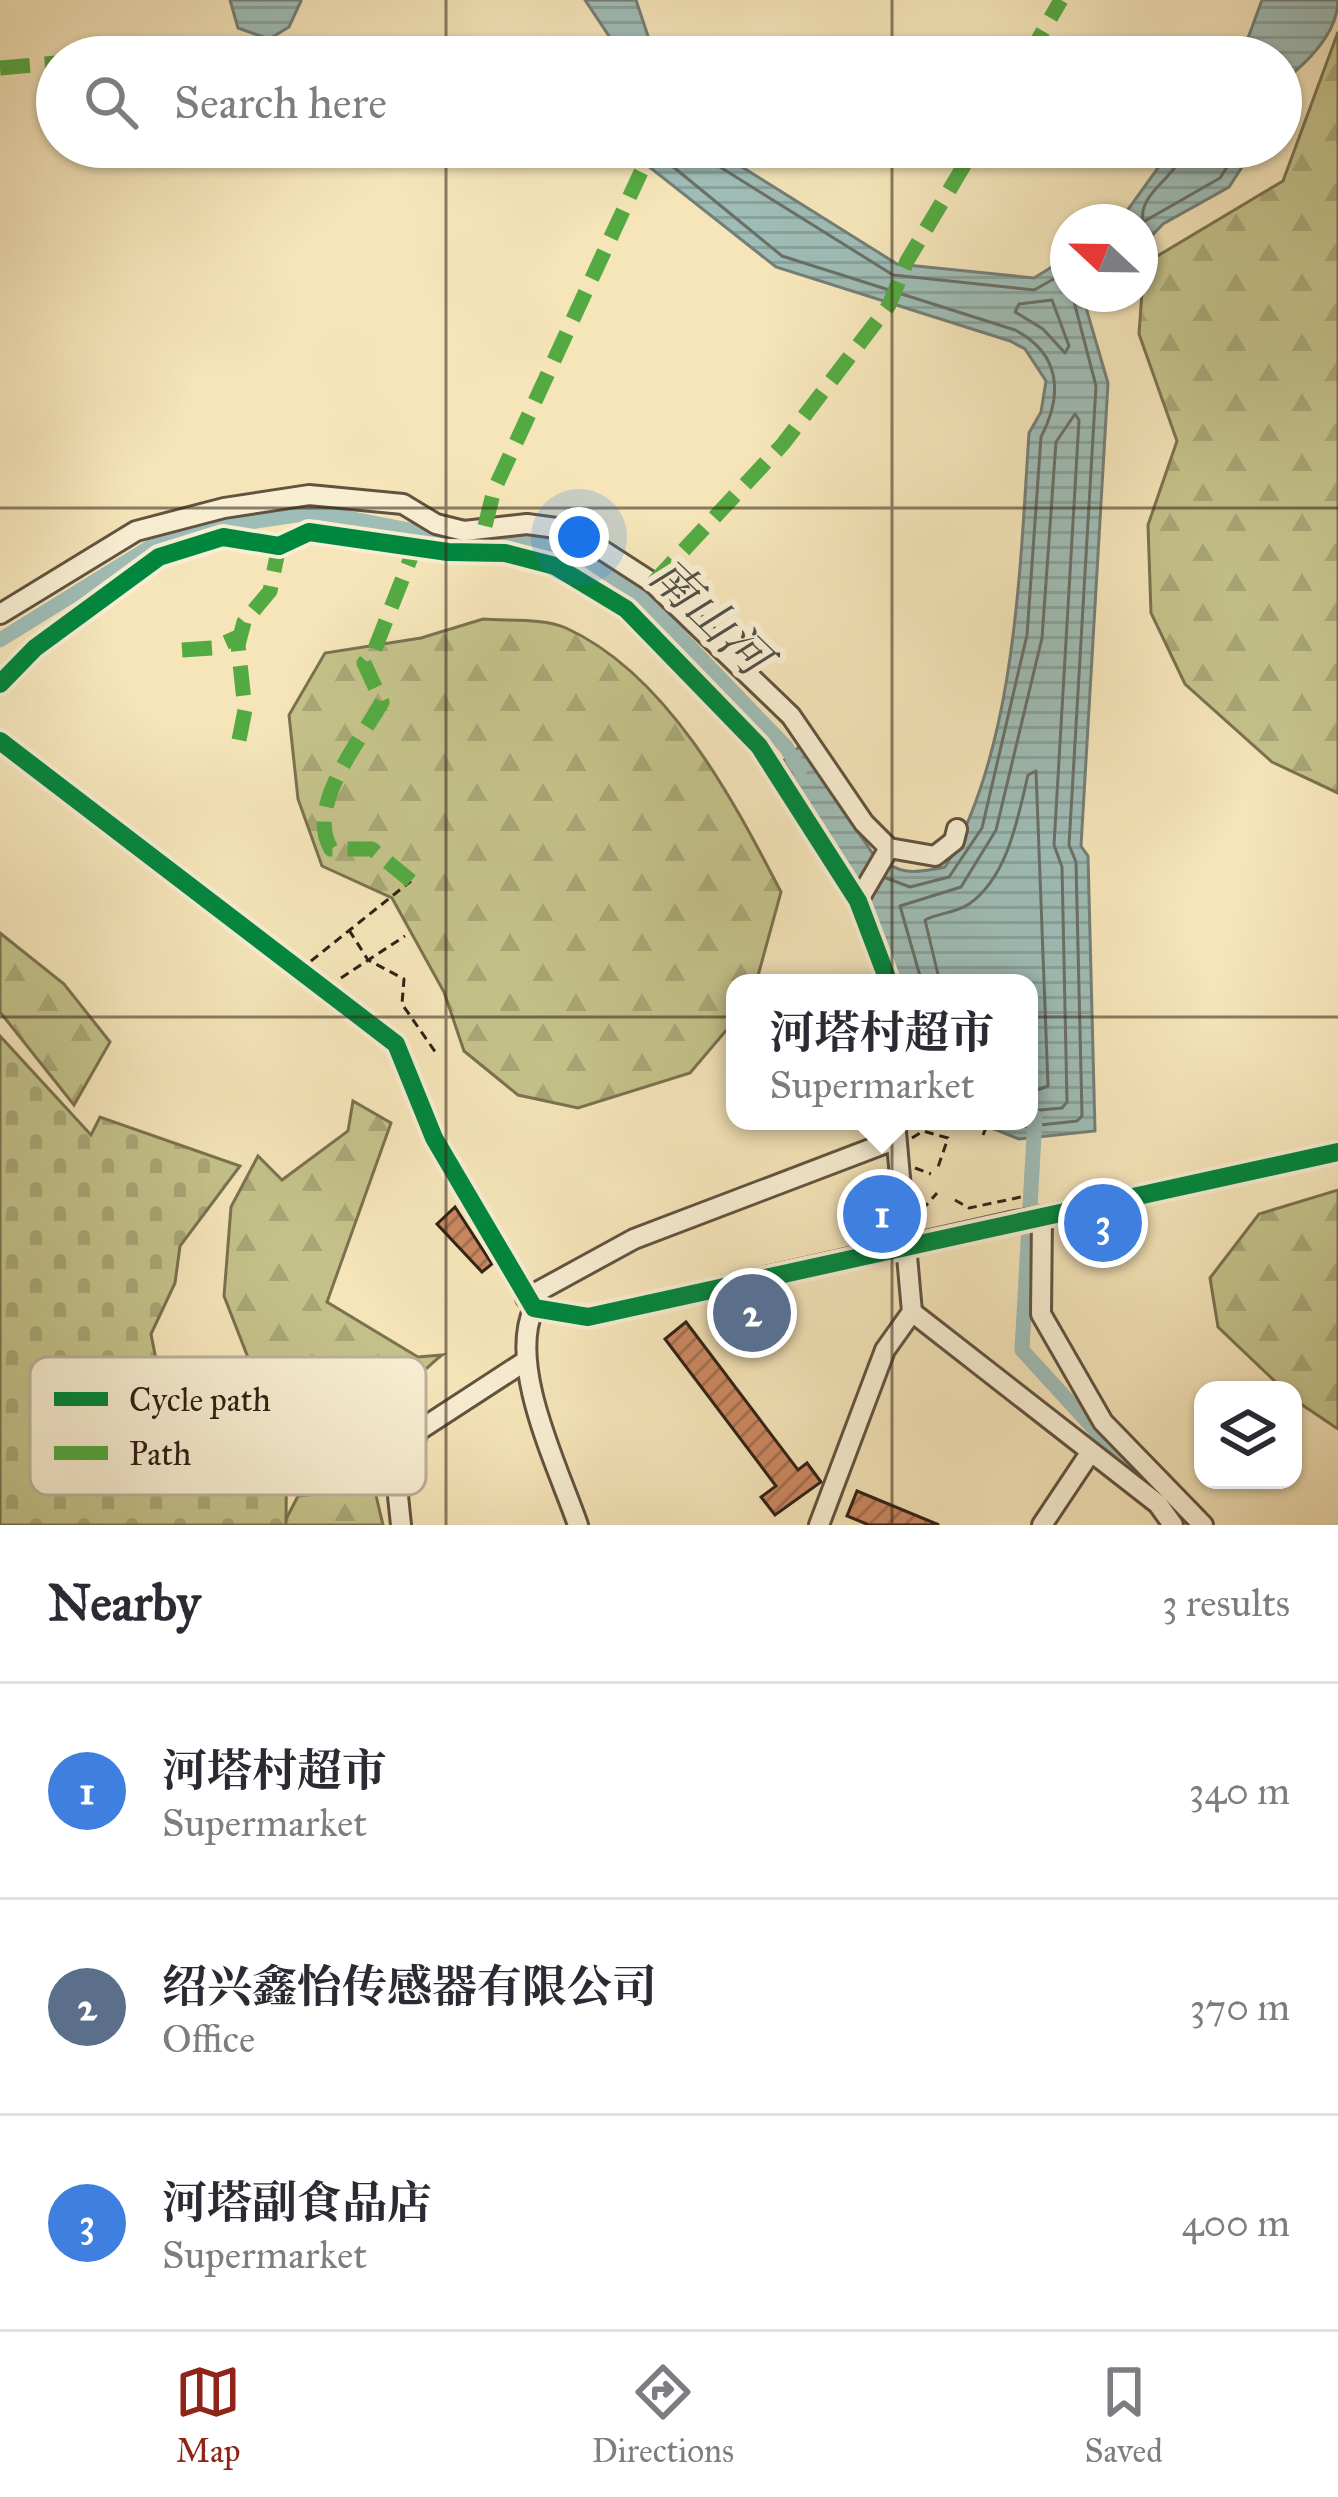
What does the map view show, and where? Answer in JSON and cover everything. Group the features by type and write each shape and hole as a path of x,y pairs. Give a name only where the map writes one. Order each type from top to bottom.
{"street":[{"path":"0,614 136,531 224,508 309,495 403,504 436,524 464,531 527,524 571,530 653,583 791,716 864,824 889,848 935,856 954,841 957,829"},
{"path":"224,508 224,537"},
{"path":"555,566 571,530"},
{"path":"0,684 35,648 159,557 224,537 279,546 309,532 448,552 505,554 555,566 626,609 759,746 858,901 886,974"},
{"path":"0,741 396,1043 434,1138 530,1303 524,1362 578,1525"},
{"path":"858,901 889,848"},
{"path":"530,1303 634,1239 894,1136 912,1312 884,1351 819,1525"},
{"path":"530,1303 588,1316 1338,1152"},
{"path":"1041,1216 1041,1314 1103,1422 1203,1525"},
{"path":"912,1312 1158,1504 1173,1525"},
{"path":"426,1426 524,1362"},
{"path":"1042,1525 1083,1447 1103,1422"},
{"path":"398,1495 400,1525"}],"path":[{"path":"300,970 411,881"},
{"path":"349,931 368,960 404,979 402,1004 436,1053"},
{"path":"324,988 405,936"},
{"path":"982,1135 984,1130"},
{"path":"894,1136 923,1131 948,1138 937,1170"},
{"path":"903,1215 923,1210 937,1193"},
{"path":"955,1199 969,1208 1021,1197"}],"green space":[{"path":"1338,32 1338,793 1272,762 1185,684 1151,613 1148,525 1177,441 1139,334 1141,312 1158,312 1158,256 1283,181 1288,168 1302,168 1302,130"},
{"path":"483,619 537,621 566,628 635,676 666,707 719,780 781,892 758,974 726,974 726,1031 690,1073 578,1108 518,1095 464,1051 444,992 392,898 322,866 298,799 289,715 325,653 421,638"},
{"path":"0,933 64,984 110,1042 74,1105 0,1012"},
{"path":"0,1036 91,1135 100,1117 240,1166 180,1246 175,1283 151,1334 156,1357 30,1357 30,1495 286,1495 286,1525 0,1525"},
{"path":"353,1101 391,1123 327,1302 418,1357 248,1357 224,1296 231,1207 258,1156 282,1180 348,1131"},
{"path":"1338,1190 1338,1429 1302,1405 1302,1381 1275,1381 1218,1327 1210,1278 1259,1214"},
{"path":"442,1355 426,1369 426,1357 418,1357"},
{"path":"376,1495 383,1525 283,1525 298,1496"}],"water":[{"path":"230,0 301,1 289,27 274,36 238,28"},
{"path":"585,0 636,0 648,36 609,36"},
{"path":"1262,0 1338,0 1327,36 1302,64 1302,36 1249,36"},
{"path":"651,168 744,168 897,264 1034,278 1050,268 1050,312 1087,312 1108,383 1081,846 1088,856 1095,1131 1019,1139 996,1130 1038,1130 1038,974 894,974 869,902 783,761 800,746 882,861 907,871 945,867 969,820 1000,713 1017,599 1029,433 1041,412 1046,381 1025,349 776,267"},
{"path":"1158,168 1241,168 1229,187 1158,229 1158,204 1132,204"}],"building":[{"path":"455,1207 492,1264 482,1272 437,1224"},
{"path":"686,1322 798,1470 807,1463 821,1482 775,1515 761,1497 776,1486 665,1339"},
{"path":"857,1491 939,1525 869,1525 847,1516"}],"waterway":[{"name":"南山河","path":"0,640 171,534 316,512 466,541 518,537 573,550 641,596 786,747 800,769"},
{"path":"1034,1130 1022,1350 1148,1488"}],"marked path":[{"path":"1040,36 1061,0"},
{"path":"0,68 36,65"},
{"path":"653,583 783,444 889,305 907,261 962,168"},
{"path":"485,526 494,490 641,172"},
{"path":"239,740 245,710 238,645 244,622 270,591 279,546"},
{"path":"411,881 372,849 331,849 325,813 339,774 382,702 364,663 374,651 415,547"},
{"path":"182,650 213,648 240,636"}],"cycle path":[{"path":"0,684 35,648 159,557 223,537 279,546 309,532 448,552 505,553 555,566 626,609 759,746 858,901 886,974"},
{"path":"0,741 396,1044 434,1138 534,1308 588,1317 1338,1152"}],"place":[{"name":"河塔村超市","path":"882,1214"},
{"name":"河塔副食品店","path":"1103,1223"},
{"name":"绍兴鑫怡传感器有限公司","path":"752,1313"}]}
